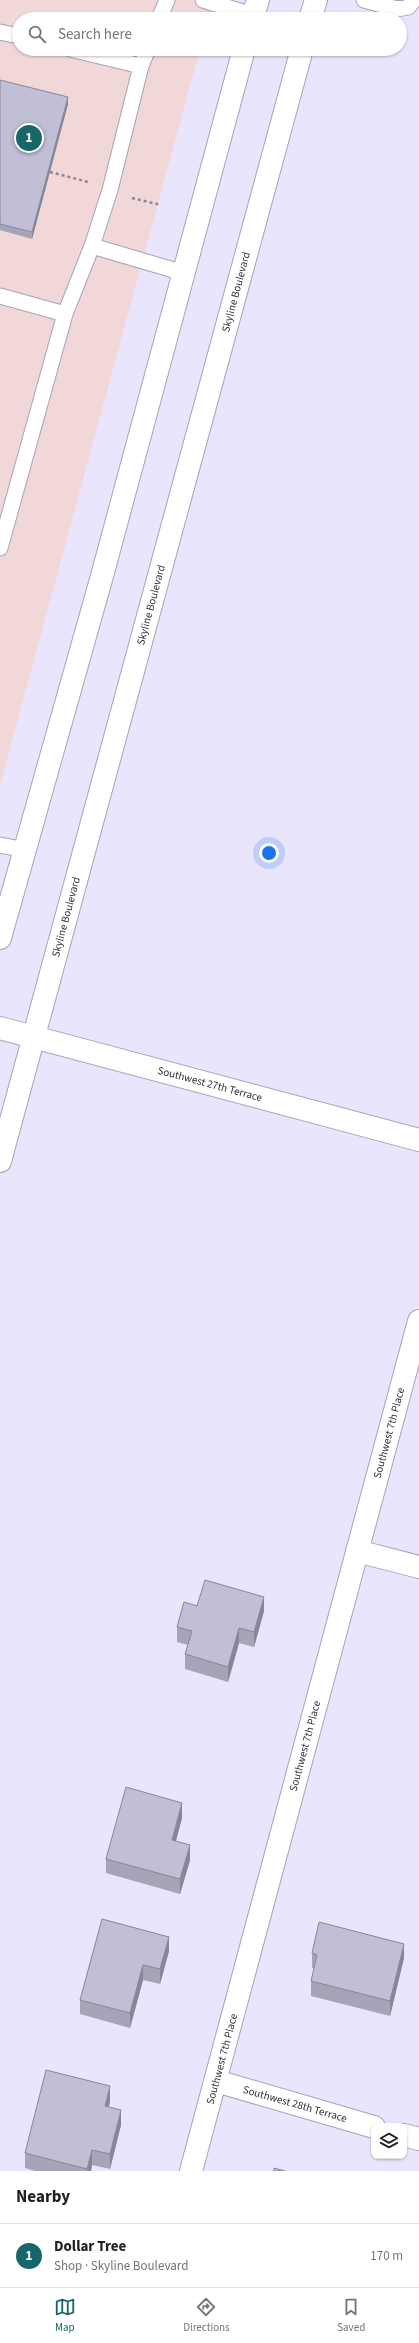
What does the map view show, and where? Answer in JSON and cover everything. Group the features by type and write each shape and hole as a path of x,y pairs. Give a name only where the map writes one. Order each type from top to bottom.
{"street":[{"path":"312,12 316,0"},
{"path":"0,938 26,850 242,56"},
{"name":"Skyline Boulevard","path":"0,1160 300,56"},
{"name":"Southwest 27th Terrace","path":"0,1028 419,1140"},
{"name":"Southwest 7th Place","path":"191,2171 419,1321"},
{"path":"357,1551 419,1567"},
{"name":"Southwest 28th Terrace","path":"216,2081 371,2126"},
{"path":"407,2136 419,2138"}],"lane":[{"path":"162,12 167,0"},
{"path":"202,0 254,11"},
{"path":"364,0 397,9 408,7 414,0"},
{"path":"0,32 12,35"},
{"path":"99,56 141,66"},
{"path":"0,548 65,314 92,246 110,190 141,66 145,56"},
{"path":"92,246 184,273"},
{"path":"0,296 65,314"},
{"path":"0,845 26,850"}],"path":[{"path":"131,197 161,205"}],"shaded area":[{"path":"0,0 214,0 210,12 12,12 12,56 198,56 0,785"}],"building":[{"path":"0,80 68,97 32,232 0,224"},
{"path":"205,1580 264,1597 254,1632 239,1628 228,1667 185,1654 192,1631 177,1627 184,1602 197,1606"},
{"path":"126,1787 182,1803 172,1840 190,1845 180,1879 106,1859"},
{"path":"102,1919 169,1937 160,1969 143,1965 130,2013 80,2000"},
{"path":"319,1922 404,1944 390,2001 311,1981 317,1955 312,1953"},
{"path":"46,2070 110,2086 105,2106 121,2110 110,2154 92,2150 87,2169 25,2153"},
{"path":"274,2168 285,2171 274,2171"}],"place":[{"name":"Dollar Tree","path":"29,138"}]}
